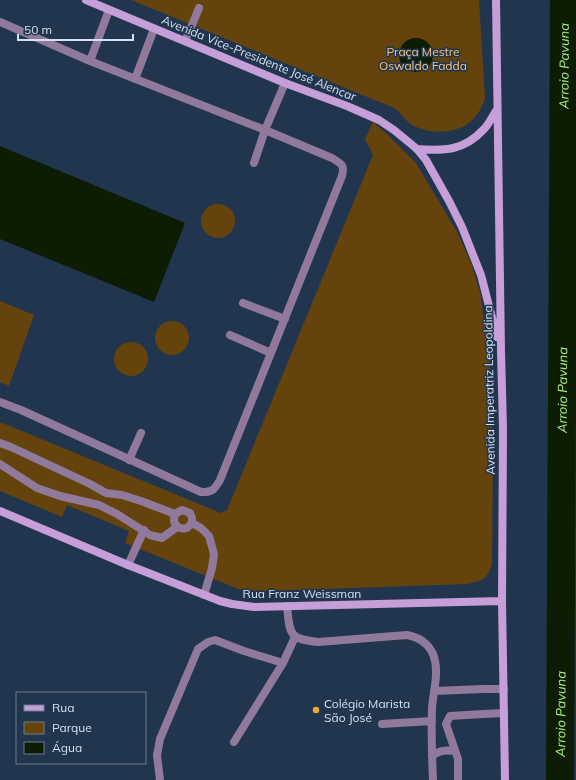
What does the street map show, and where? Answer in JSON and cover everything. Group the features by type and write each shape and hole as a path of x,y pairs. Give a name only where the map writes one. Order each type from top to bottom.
{"street":[{"name":"Avenida Vice-Presidente José Alencar","path":"86,0 285,83 347,106 379,120 417,149 426,160 462,227 481,275 501,350"},
{"name":"Avenida Imperatriz Leopoldina","path":"496,0 496,111 503,429 502,601 505,780"},
{"path":"185,42 199,8"},
{"path":"90,61 109,10"},
{"path":"0,22 90,61 332,158 341,164 344,169 340,183 220,480 215,489 209,492 201,492 21,410 0,402"},
{"path":"135,79 154,29"},
{"path":"254,163 265,130 285,83"},
{"path":"417,149 444,150 464,145 484,129 496,111"},
{"path":"243,303 285,319"},
{"path":"230,336 271,353"},
{"path":"129,460 141,433"},
{"path":"0,443 83,480 106,492 141,501 175,514"},
{"path":"0,464 36,488 60,496 99,505 117,514 150,535 162,538 177,527"},
{"path":"182,510 190,513 192,523 188,528 183,529 177,527 173,518 175,514 182,510"},
{"name":"Rua Franz Weissman","path":"0,511 128,565 204,595 232,604 254,607 502,601"},
{"path":"192,523 201,528 209,536 214,554 212,568 204,595"},
{"path":"128,565 144,530"},
{"path":"287,606 289,629 296,637 305,641 318,642 407,635 415,637 425,643 432,654 436,668 432,721 433,780"},
{"path":"234,742 283,663 296,637"},
{"path":"160,780 157,755 160,739 198,649 208,642 215,640 283,663"},
{"path":"434,691 504,689"},
{"path":"458,780 458,759 446,724 450,716 504,713"},
{"path":"382,724 432,721"},
{"path":"432,756 438,752 447,750 455,751"}],"green space":[{"name":"Praça Mestre Oswaldo Fadda","path":"131,0 479,0 485,99 478,113 464,126 445,132 426,130 411,125 394,108"},
{"path":"373,122 416,163 457,232 471,263 480,292 490,365 493,455 492,564 484,578 468,584 264,591 238,589 125,543 129,531 67,505 62,517 0,491 0,422 221,513 227,510 373,155 365,139"},
{"path":"215,204 221,204 225,205 232,211 235,221 234,228 228,235 221,238 215,238 211,237 204,231 201,224 201,218 202,214 208,207"},
{"path":"0,301 34,315 9,386 0,382"},
{"path":"169,321 175,321 179,322 186,328 189,338 188,345 182,352 175,355 169,355 165,354 158,348 155,341 155,335 156,331 162,324"},
{"path":"128,342 134,342 138,343 145,349 148,359 147,366 141,373 134,376 128,376 124,375 117,369 114,362 114,356 115,352 121,345"}],"water":[{"path":"419,38 428,43 432,48 432,62 428,67 423,71 413,72 409,71 400,62 399,52 400,48 409,39"},
{"path":"0,146 185,223 154,302 0,239"}],"waterway":[{"name":"Arroio Pavuna","path":"560,780 564,0"}],"place":[{"name":"Colégio Marista São José","path":"316,710"}]}
